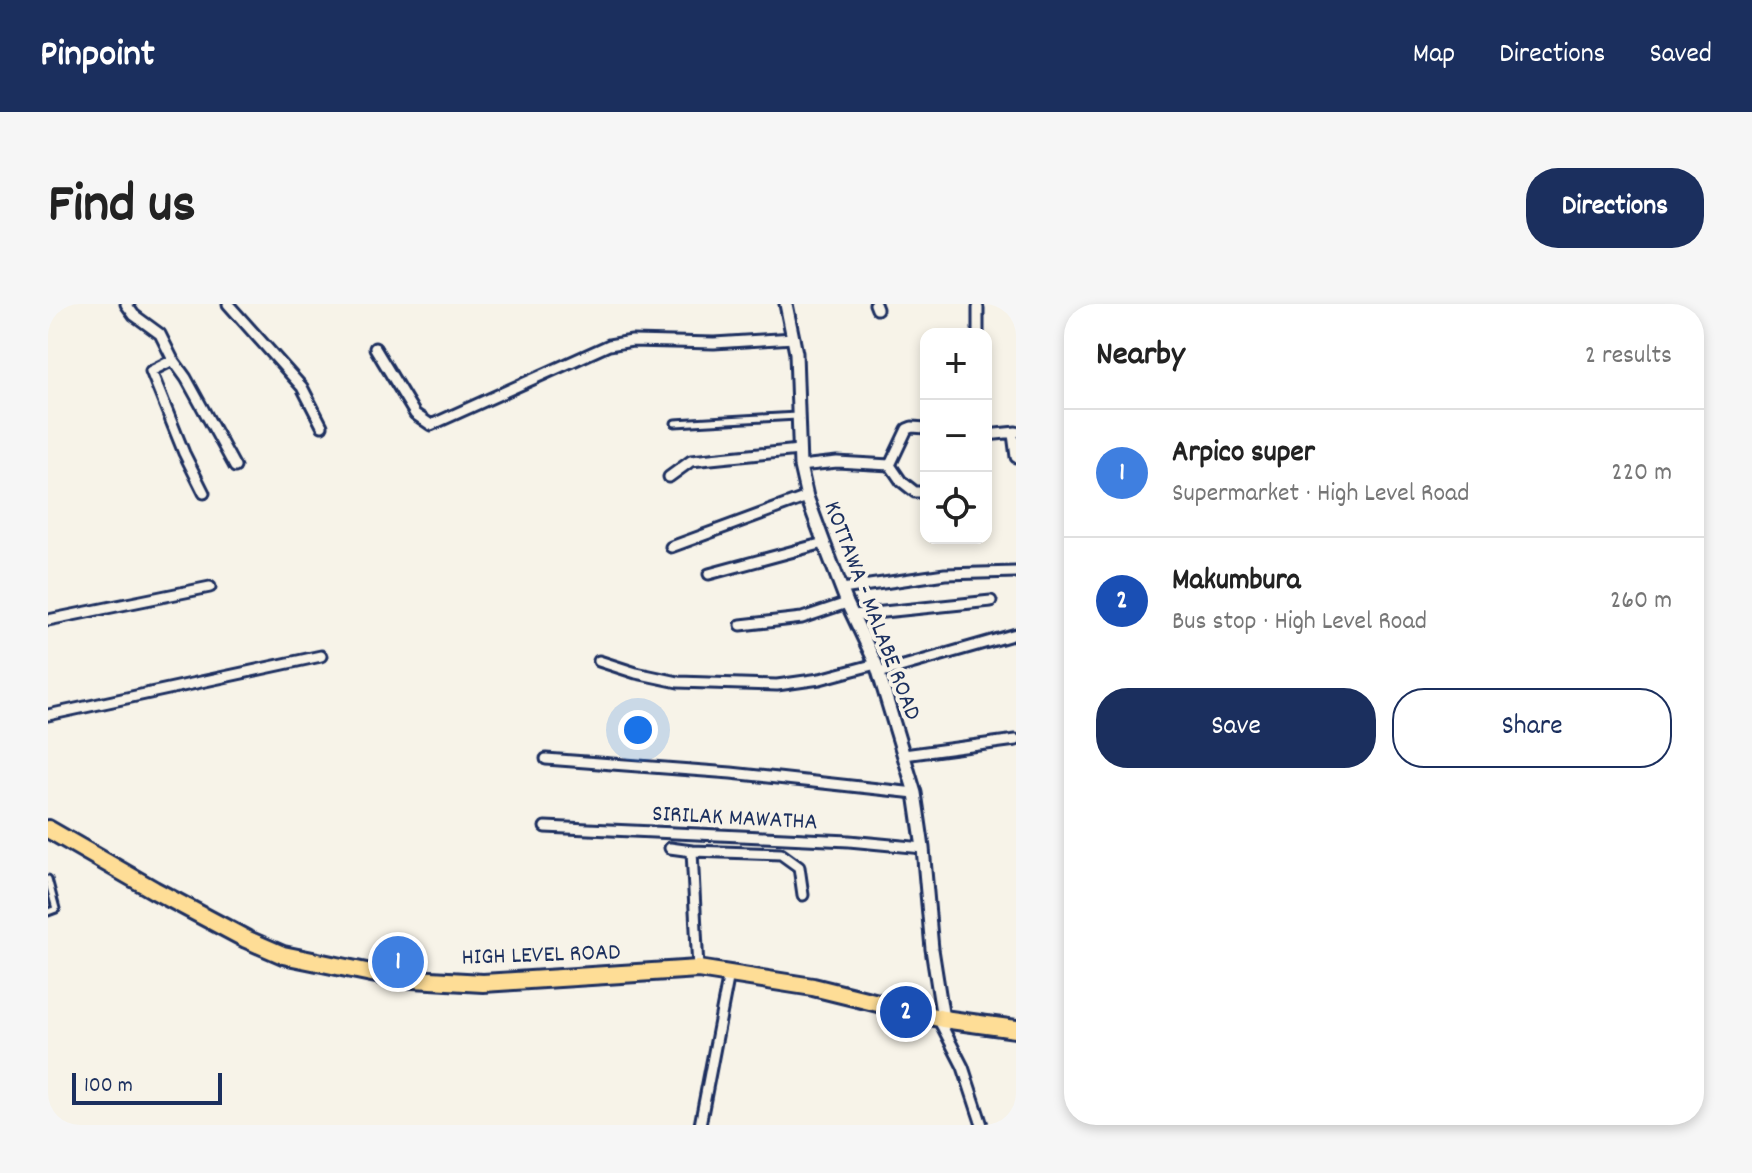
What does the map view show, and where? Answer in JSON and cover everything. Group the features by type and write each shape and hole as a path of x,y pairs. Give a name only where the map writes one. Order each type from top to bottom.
{"highway":[{"name":"HIGH LEVEL ROAD","path":"48,829 154,890 283,955 396,978 483,987 698,969 813,987 943,1023 1016,1029"},
{"name":"HIGH LEVEL ROAD","path":"48,837 151,896 268,956 325,972 395,985 483,987 688,975 812,994 1016,1036"}],"street":[{"path":"126,304 134,315 160,334 235,467"},
{"path":"228,304 302,387 322,426"},
{"name":"KOTTAWA - MALABE ROAD","path":"786,304 794,338 800,466 807,497 847,603 878,668 915,793 943,1023"},
{"path":"978,308 978,328"},
{"path":"375,348 415,414 431,425 609,345 632,341 714,343 794,338"},
{"path":"173,360 151,371 184,453 204,493"},
{"path":"890,465 907,429 920,428"},
{"path":"992,435 1015,433 1016,457"},
{"path":"669,477 691,461 799,450"},
{"path":"800,466 837,462 890,465"},
{"path":"890,465 901,481 915,492 920,492"},
{"path":"671,547 807,497"},
{"path":"709,574 824,543"},
{"path":"842,589 945,574 1016,572"},
{"path":"48,620 210,587"},
{"path":"854,615 991,601"},
{"path":"741,625 802,618 847,603"},
{"path":"599,661 678,682 777,685 878,668 1016,634"},
{"path":"48,715 321,656"},
{"path":"904,755 1016,740"},
{"path":"546,759 731,773 915,793"},
{"name":"SIRILAK MAWATHA","path":"545,827 849,841 923,848"},
{"path":"670,848 781,854 799,867 803,895"},
{"path":"692,851 698,969"},
{"path":"700,1125 728,979"},
{"path":"943,1023 963,1067 982,1125"}],"lane":[{"path":"675,423 797,416"},
{"path":"48,879 56,909 48,912"}],"place":[{"name":"Arpico super","path":"398,962"},
{"name":"Makumbura","path":"906,1012"}]}
